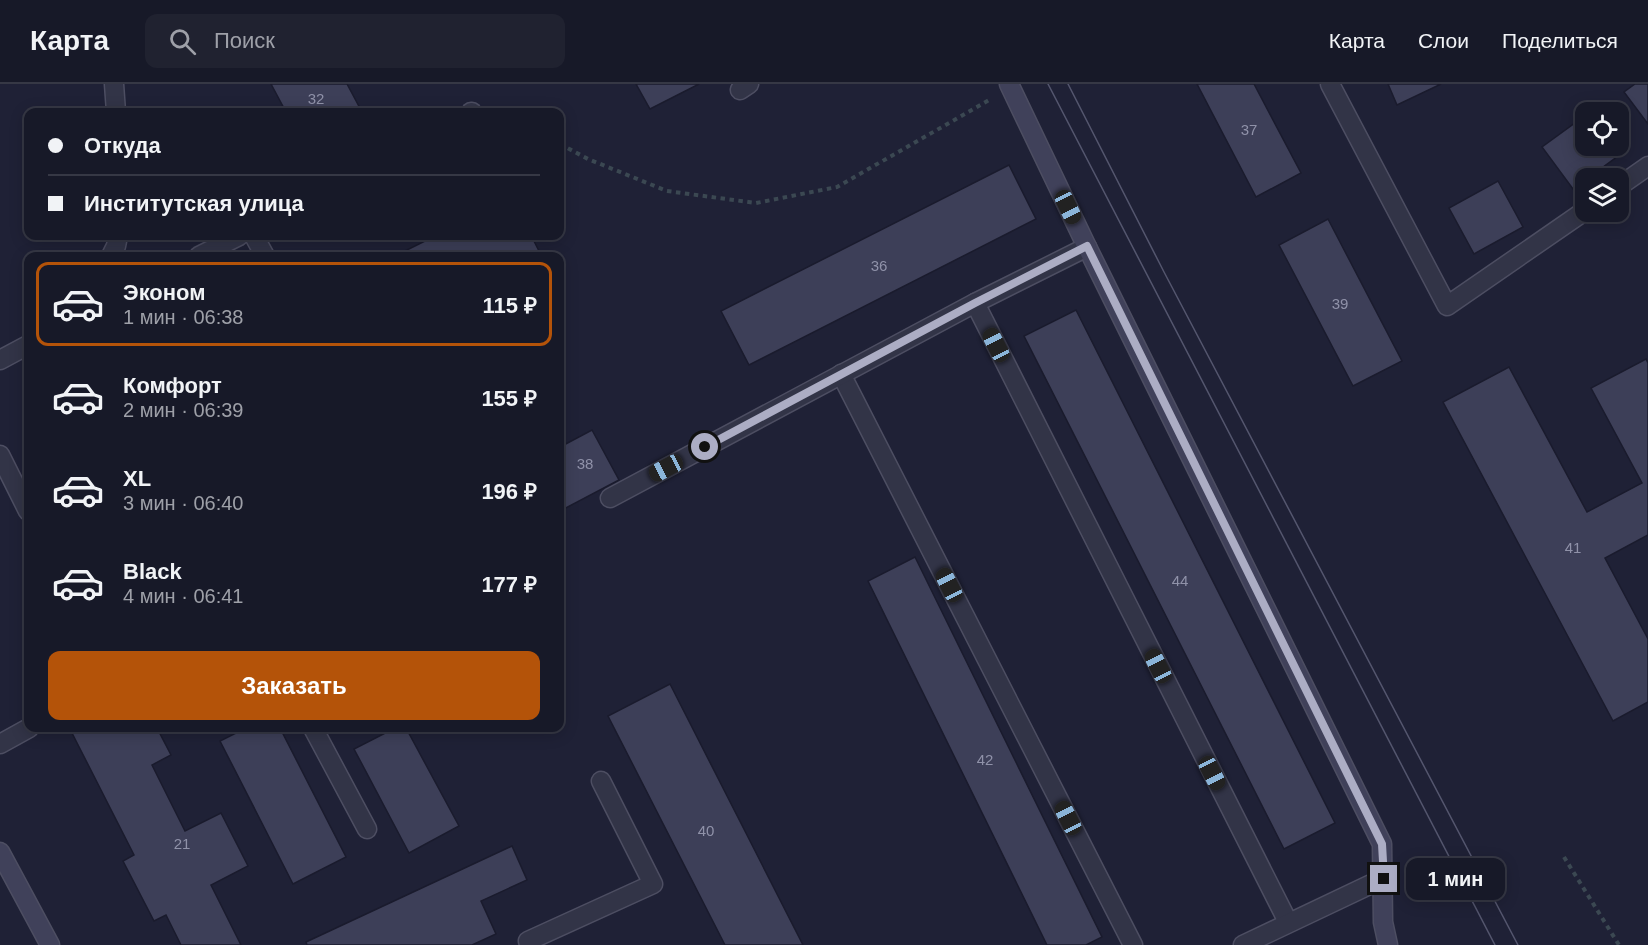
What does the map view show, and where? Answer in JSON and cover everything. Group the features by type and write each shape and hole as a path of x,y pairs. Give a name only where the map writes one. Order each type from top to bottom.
{"main road":[{"path":"1010,86 1382,844 1383,922 1388,945"},
{"path":"0,852 50,945"}],"street":[{"path":"114,84 116,108"},
{"path":"1330,84 1447,306 1575,218"},
{"path":"1629,179 1648,166"},
{"path":"207,252 231,240"},
{"path":"610,498 975,303 1087,246"},
{"path":"975,303 1288,922"},
{"path":"0,360 24,347"},
{"path":"841,374 1133,945"},
{"path":"0,455 24,503"},
{"path":"0,744 24,731"},
{"path":"315,732 367,829"},
{"path":"526,944 653,884 601,780"},
{"path":"1244,945 1288,922 1384,879"}],"path":[{"path":"564,146 588,159 666,191 756,203 837,187 1010,86"},
{"path":"1564,857 1619,945"}],"building":[{"path":"271,84 347,84 360,108 284,108"},
{"path":"636,84 699,84 650,109"},
{"path":"1197,84 1254,84 1301,173 1256,197"},
{"path":"1388,84 1441,84 1397,105"},
{"path":"1635,84 1648,84 1648,124 1624,92"},
{"path":"1575,123 1575,156 1618,156 1602,168 1575,168 1575,188 1573,189 1542,147"},
{"path":"1009,165 1036,219 749,365 721,311"},
{"path":"1498,181 1523,227 1474,254 1449,208"},
{"path":"1328,219 1402,361 1353,386 1279,245"},
{"path":"427,240 536,240 534,241 540,252 403,252"},
{"path":"1076,310 1335,823 1284,849 1024,336"},
{"path":"1646,359 1648,363 1648,535 1605,558 1648,639 1648,702 1613,721 1443,402 1509,367 1587,512 1642,483 1591,388"},
{"path":"592,430 619,480 564,509 564,445"},
{"path":"915,557 1102,937 1086,945 1047,945 868,581"},
{"path":"670,684 803,945 725,945 608,716"},
{"path":"159,732 171,755 152,765 185,831 221,813 248,866 211,885 241,945 181,945 166,915 154,921 123,861 134,855 72,733"},
{"path":"238,732 282,732 346,857 293,884 220,741"},
{"path":"387,732 408,732 459,826 409,853 354,749"},
{"path":"512,846 527,880 481,901 496,934 472,945 307,945 306,942"}],"tram line":[{"path":"1048,84 1495,945"},
{"path":"1068,84 1164,272 1518,945"}],"route":[{"path":"705,447 1087,246 1356,788 1382,844 1384,879"}]}
